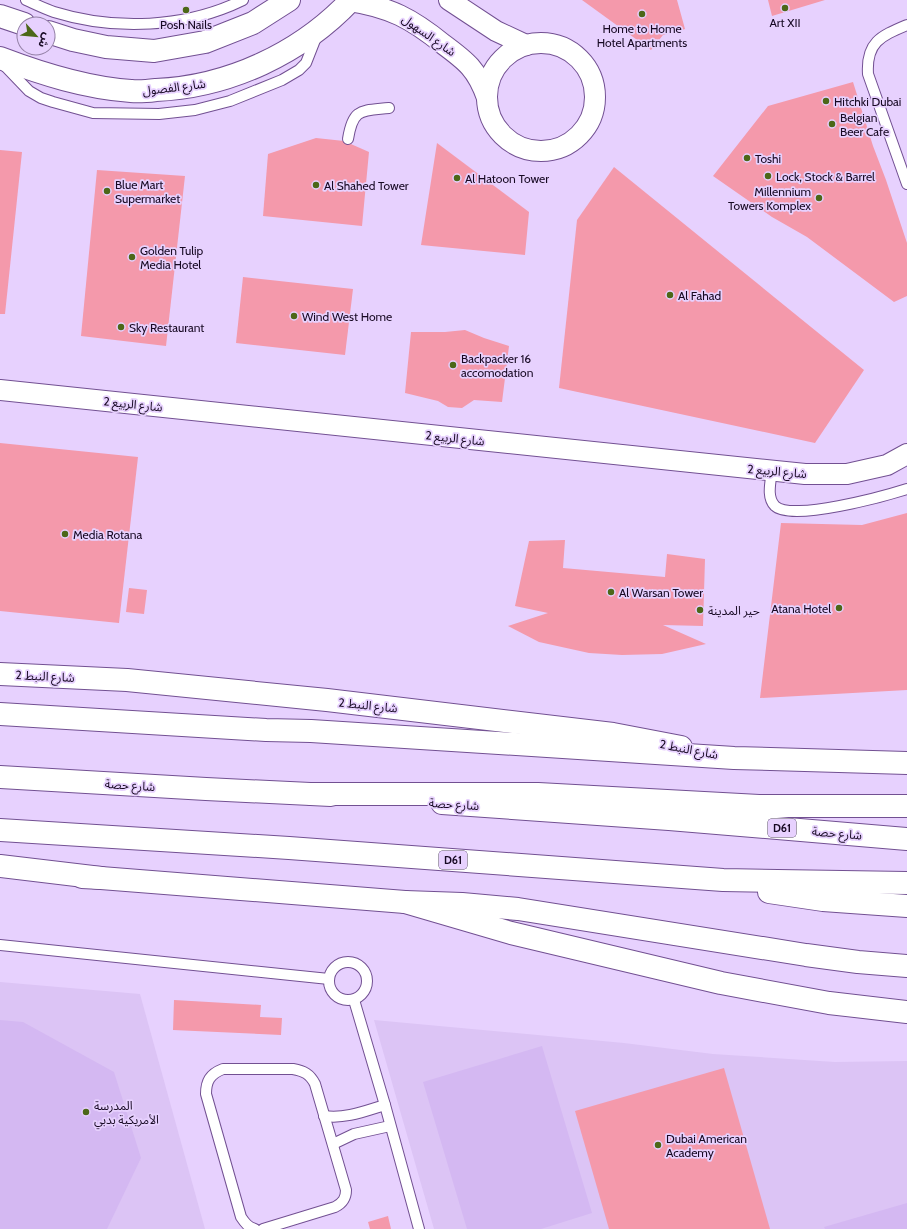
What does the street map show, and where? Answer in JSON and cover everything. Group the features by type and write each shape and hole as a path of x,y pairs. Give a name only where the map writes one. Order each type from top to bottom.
{"main road":[{"path":"56,34 106,47 154,51 205,42 253,23 289,0"},
{"name":"شارع الفصول","path":"0,60 68,81 98,87 132,91 172,90 212,82 250,70 286,52 319,30 351,1"},
{"path":"0,16 16,21"},
{"name":"شارع النبط 2","path":"0,674 127,680 436,712 614,734 734,758"},
{"path":"0,714 266,730 319,731 734,758 907,763"},
{"name":"شارع حصة","path":"0,777 206,790 312,794 669,819 907,839"},
{"path":"312,794 538,794 759,806 907,806"},
{"name":"D61","path":"0,830 289,848 723,880 907,883"},
{"path":"0,866 101,878 405,902 462,904 518,909 806,955 858,962 907,966"},
{"path":"0,876 101,878"},
{"path":"723,880 756,890 790,896 857,903 907,906"},
{"path":"405,902 511,933 720,983 821,1002 907,1012"}],"street":[{"path":"449,0 496,31 526,45"},
{"name":"شارع السهول","path":"351,1 386,9 419,25 471,67 478,76 486,98"},
{"path":"547,43 563,47 577,56 588,68 593,81 596,94 595,108 591,120 576,140 552,151 538,152 524,150 512,144 493,124 489,111 486,98 488,84 494,71 502,59 513,51 526,45 547,43"},
{"name":"شارع الربيع 2","path":"0,390 805,474 847,474 886,465 907,454"}],"lane":[{"path":"26,0 55,12 92,20 130,25 169,23 207,15 243,0"},
{"path":"907,25 878,40 871,50 868,62 868,74 907,184"},
{"path":"348,139 350,124 354,116 360,112 368,110 389,108"},
{"path":"772,470 770,496 775,506 780,510 787,512 828,508 859,502 907,489"},
{"path":"0,945 329,979"},
{"path":"350,963 360,967 366,977 366,988 363,993 354,1000 343,1000 331,990 329,979 331,974 339,965 350,963"},
{"path":"354,1000 419,1229"},
{"path":"256,1229 250,1227 241,1217 206,1094 206,1086 209,1078 215,1072 222,1069 300,1070 312,1078 346,1190 344,1200 335,1207 263,1229"},
{"path":"324,1116 350,1116 385,1105"},
{"path":"333,1144 354,1134 390,1126"}],"shaded area":[{"name":"المدرسة الأمريكية بدبي","path":"0,982 140,994 205,1229 0,1229"},
{"path":"0,1020 23,1022 114,1072 141,1158 107,1229 0,1229"},
{"name":"Dubai American Academy","path":"374,1020 624,1043 713,1054 835,1062 907,1061 907,1229 434,1229"},
{"path":"542,1046 592,1213 541,1229 467,1229 423,1082"},
{"path":"907,1203 907,1229 825,1229 824,1227"}],"building":[{"name":"Home to Home Hotel Apartments","path":"582,0 677,0 685,29 663,35 651,50"},
{"name":"Art XII","path":"768,0 825,0 772,16"},
{"name":"Millennium Towers Komplex","path":"853,82 873,146 907,243 907,296 894,302 807,237 772,217 713,176 768,106"},
{"name":"Al Shahed Tower","path":"316,138 344,141 369,152 362,226 263,216 268,154"},
{"name":"Al Hatoon Tower","path":"437,143 529,212 525,255 421,245"},
{"path":"0,150 22,152 5,314 0,314"},
{"name":"Al Fahad","path":"614,167 864,370 815,443 559,388 577,220"},
{"name":"Golden Tulip Media Hotel","path":"97,170 185,176 166,346 81,336"},
{"name":"Wind West Home","path":"243,277 353,289 345,355 236,343"},
{"path":"465,330 509,346 502,402 474,400 462,408 448,407 438,401 405,393 411,332 445,332"},
{"name":"Media Rotana","path":"0,443 138,457 119,623 0,611"},
{"name":"Atana Hotel","path":"907,513 907,690 760,698 781,523 862,525"},
{"name":"Al Warsan Tower","path":"565,540 563,568 665,577 667,554 705,559 703,626 663,625 706,644 662,654 622,655 589,653 539,642 508,626 548,613 515,606 529,541"},
{"path":"129,588 147,590 144,614 126,612"},
{"path":"174,1000 261,1005 260,1017 282,1018 281,1035 173,1030"},
{"path":"724,1068 770,1229 609,1229 575,1111"},
{"path":"388,1216 391,1229 370,1229 368,1222"}],"place":[{"name":"Art XII","path":"785,8"},
{"name":"Posh Nails","path":"186,10"},
{"name":"Home to Home Hotel Apartments","path":"642,14"},
{"name":"Hitchki Dubai","path":"826,101"},
{"name":"Belgian Beer Cafe","path":"832,124"},
{"name":"Toshi","path":"747,158"},
{"name":"Lock, Stock & Barrel","path":"768,176"},
{"name":"Al Hatoon Tower","path":"457,178"},
{"name":"Al Shahed Tower","path":"316,185"},
{"name":"Blue Mart Supermarket","path":"107,191"},
{"name":"Millennium Towers Komplex","path":"819,198"},
{"name":"Golden Tulip Media Hotel","path":"132,257"},
{"name":"Al Fahad","path":"670,295"},
{"name":"Wind West Home","path":"294,316"},
{"name":"Sky Restaurant","path":"121,327"},
{"name":"Backpacker 16 accomodation","path":"453,365"},
{"name":"Media Rotana","path":"65,534"},
{"name":"Al Warsan Tower","path":"611,592"},
{"name":"Atana Hotel","path":"839,608"},
{"name":"حير المدينة","path":"700,610"},
{"name":"المدرسة الأمريكية بدبي","path":"86,1112"},
{"name":"Dubai American Academy","path":"658,1145"}]}
